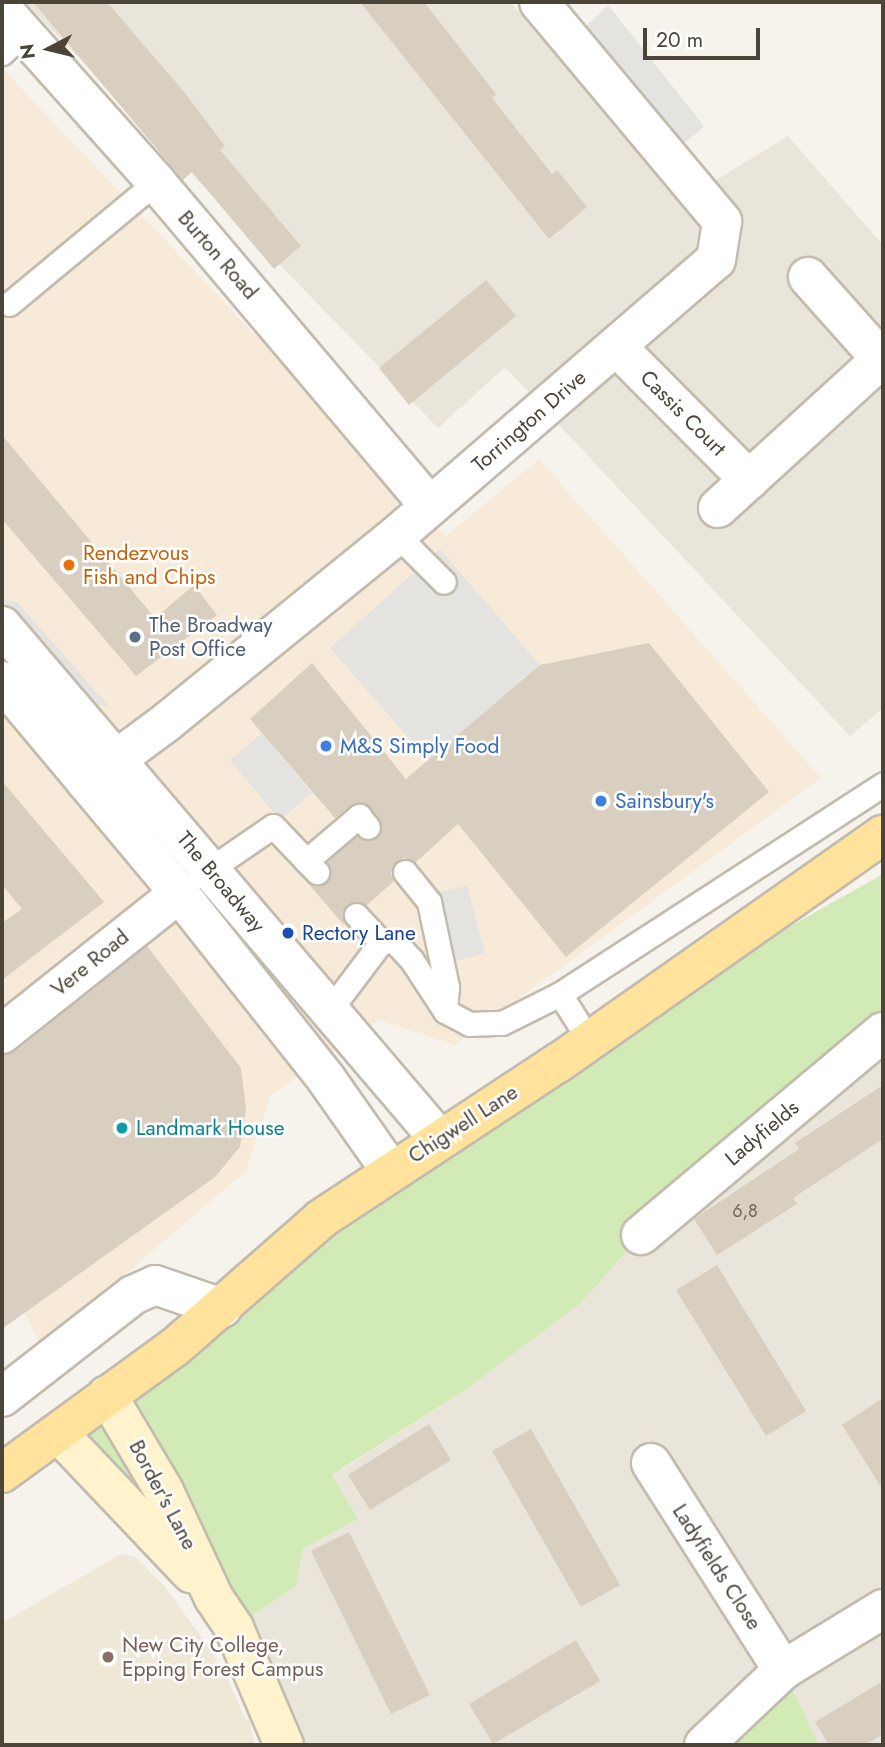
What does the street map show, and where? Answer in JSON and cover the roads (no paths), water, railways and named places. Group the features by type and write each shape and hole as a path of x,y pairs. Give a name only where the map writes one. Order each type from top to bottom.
{"main road":[{"name":"Chigwell Lane","path":"58,1434 107,1395 176,1347 299,1237 391,1171 589,1040 883,835"},
{"path":"2,1473 58,1434"}],"street":[{"name":"Torrington Drive","path":"86,782 168,721 397,535 716,260 722,221 539,2"},
{"name":"Burton Road","path":"9,32 156,182 430,506"},
{"path":"718,508 882,360 808,277"},
{"name":"Cassis Court","path":"616,346 749,480"},
{"name":"The Broadway","path":"2,626 439,1139"},
{"name":"The Broadway","path":"2,681 179,893 327,1080 391,1171"},
{"name":"Vere Road","path":"2,1034 179,893"},
{"name":"Ladyfields","path":"641,1235 883,1032"},
{"path":"14,1389 133,1295 155,1285 222,1308"},
{"name":"Border's Lane","path":"107,1395 164,1491 214,1598 234,1628 284,1745"},
{"name":"Border's Lane","path":"58,1434 214,1598"},
{"name":"Ladyfields Close","path":"651,1464 783,1670"},
{"path":"704,1745 783,1670 883,1609"}],"lane":[{"path":"9,304 156,182"},
{"path":"397,535 444,582"},
{"path":"356,915 381,942 394,942 411,959 445,1011 469,1024 502,1023 560,994 883,785"},
{"path":"179,893 210,868 273,826 312,867 359,816 368,827"},
{"path":"405,872 429,902 447,987 445,1011"},
{"path":"329,1011 381,942"},
{"path":"560,994 589,1040"}],"place":[{"name":"Rendezvous Fish and Chips","path":"69,565"},
{"name":"The Broadway Post Office","path":"135,637"},
{"name":"M&S Simply Food","path":"326,746"},
{"name":"Sainsbury's","path":"601,801"},
{"name":"Rectory Lane","path":"288,933"},
{"name":"Landmark House","path":"122,1128"},
{"name":"New City College, Epping Forest Campus","path":"108,1657"}]}
